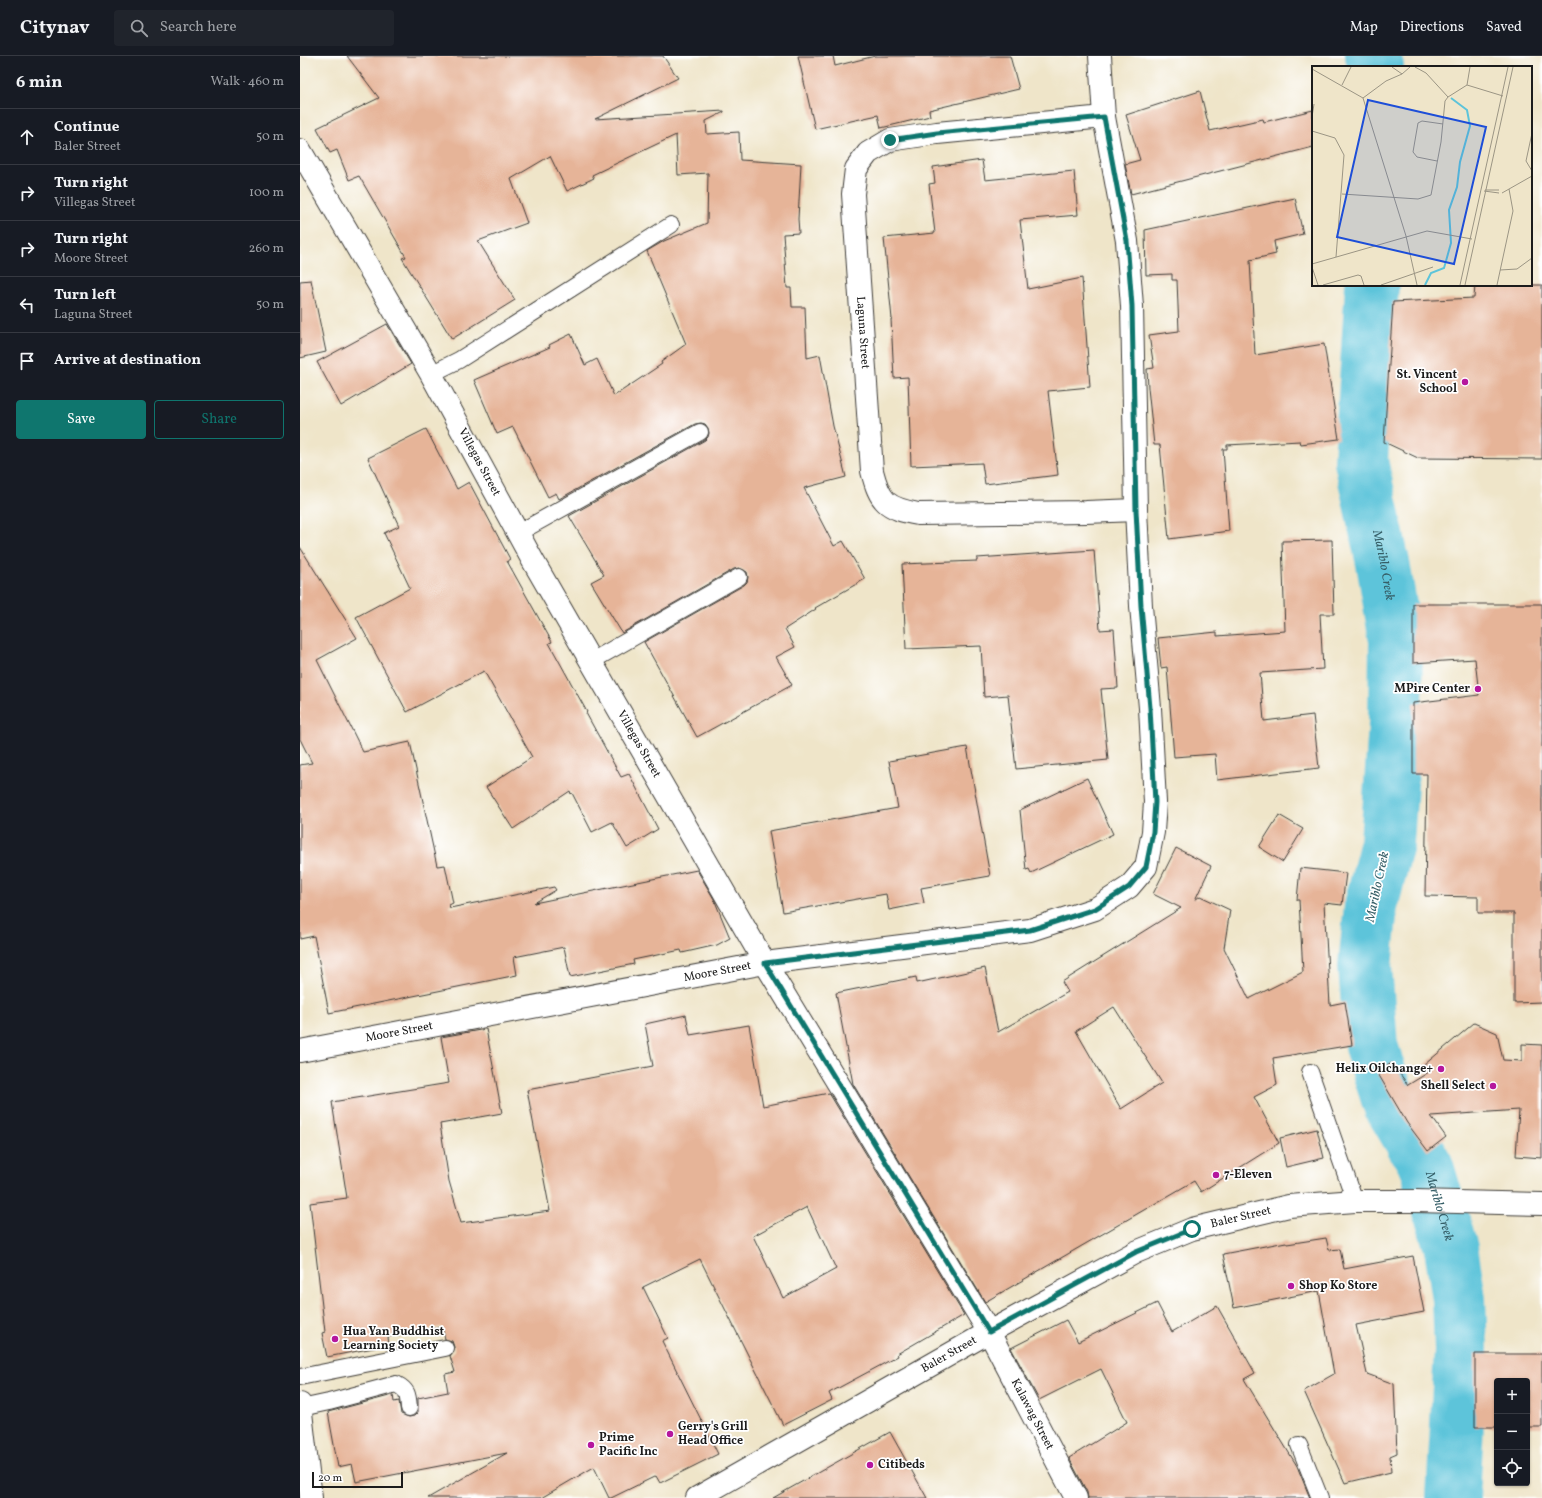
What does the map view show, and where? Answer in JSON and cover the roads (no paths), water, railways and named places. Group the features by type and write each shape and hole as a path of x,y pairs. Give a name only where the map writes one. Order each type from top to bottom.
{"street":[{"name":"Moore Street","path":"300,1051 765,963 1030,930 1095,909 1129,887 1146,867 1153,832 1155,802 1150,708 1141,606 1136,510 1132,306 1127,248 1104,117 1100,56"},
{"name":"Laguna Street","path":"1104,117 937,133 890,140 868,153 856,169 853,194 872,471 876,486 883,500 898,510 918,514 1136,510"},
{"name":"Villegas Street","path":"300,150 431,374 590,662 765,963 989,1332"},
{"name":"Baler Street","path":"697,1498 989,1332 1136,1252 1192,1229 1289,1206 1355,1201 1542,1204"},
{"name":"Kalawag Street","path":"989,1332 1076,1498"},
{"path":"300,1404 311,1498"}],"lane":[{"path":"431,374 459,360 670,226"},
{"path":"518,533 700,432"},
{"path":"590,662 739,577"},
{"path":"1310,1072 1355,1201"},
{"path":"300,1377 444,1348"},
{"path":"300,1408 329,1402 396,1384 404,1388 408,1396 409,1408"},
{"path":"1299,1445 1320,1498"}],"waterway":[{"name":"Mariblo Creek","path":"1372,56 1377,66"},
{"name":"Mariblo Creek","path":"1372,286 1361,461 1383,563 1396,640 1395,724 1387,843 1371,906 1365,966 1371,1046 1390,1105 1427,1167 1451,1248 1459,1299 1461,1350 1453,1498"}],"place":[{"name":"St. Vincent School","path":"1465,382"},
{"name":"MPire Center","path":"1478,689"},
{"name":"Helix Oilchange+","path":"1441,1069"},
{"name":"Shell Select","path":"1493,1086"},
{"name":"7-Eleven","path":"1216,1175"},
{"name":"Shop Ko Store","path":"1291,1286"},
{"name":"Hua Yan Buddhist Learning Society","path":"335,1339"},
{"name":"Gerry's Grill Head Office","path":"670,1434"},
{"name":"Prime Pacific Inc","path":"591,1445"},
{"name":"Citibeds","path":"870,1465"}]}
